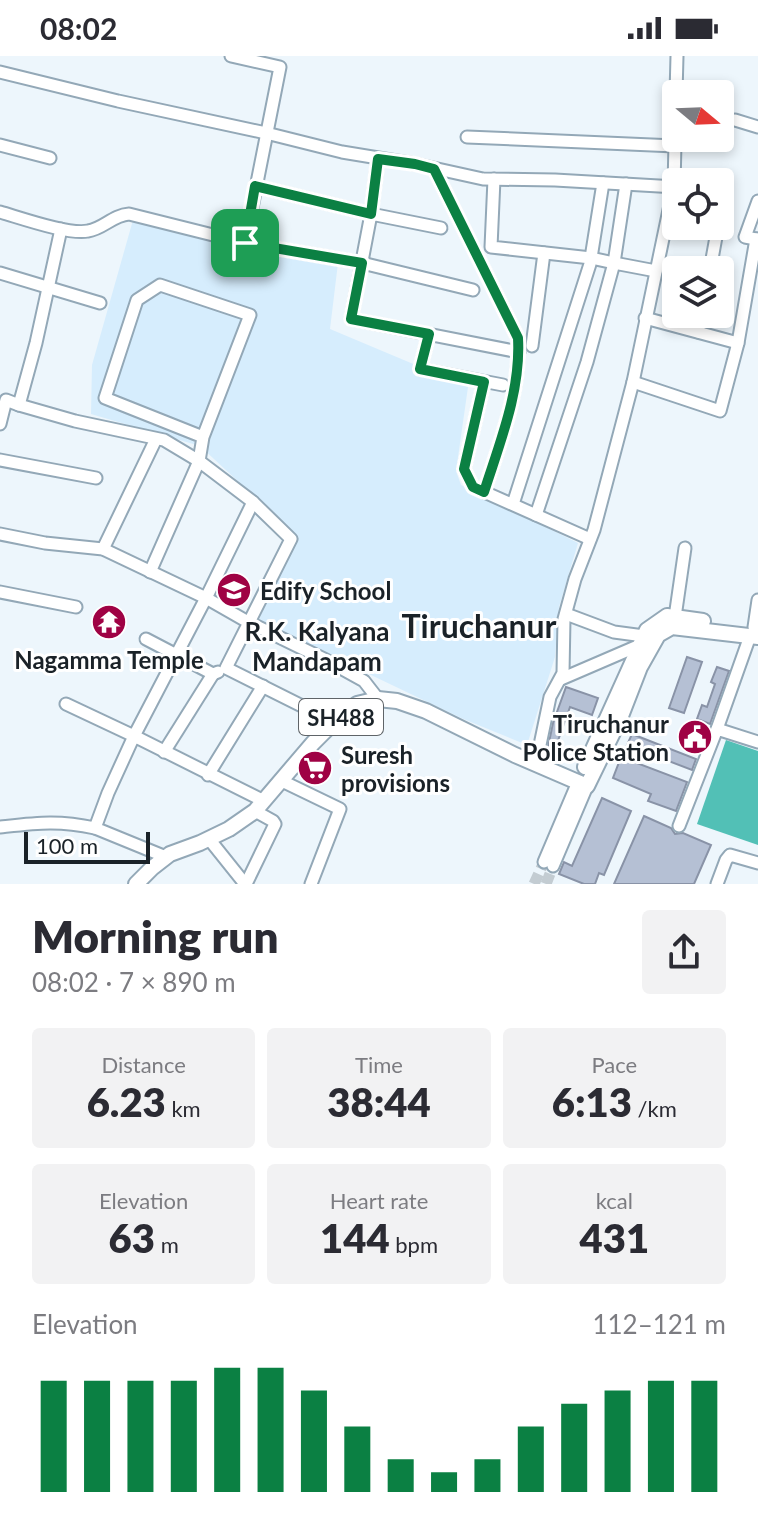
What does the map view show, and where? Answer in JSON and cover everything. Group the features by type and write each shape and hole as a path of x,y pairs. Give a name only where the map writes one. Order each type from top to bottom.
{"main road":[{"path":"582,784 647,630 667,616 755,632"},
{"path":"582,784 621,716 640,667 658,635 672,627 755,632"},
{"name":"SH488","path":"136,884 166,857 229,829 259,806 334,722 357,704 378,699 397,701 426,711 582,784"}],"street":[{"path":"231,56 280,67 245,243"},
{"path":"676,80 677,56"},
{"path":"0,72 378,159 483,179 662,186"},
{"path":"735,120 758,127"},
{"path":"467,137 662,145"},
{"path":"0,145 50,158"},
{"path":"378,159 351,319 519,352"},
{"path":"434,169 518,338 512,404 484,492"},
{"path":"494,179 491,247 591,258 656,271"},
{"path":"513,504 591,258 603,183"},
{"path":"536,515 587,362 614,263 626,184"},
{"path":"255,186 441,228"},
{"path":"633,382 720,411 738,343 757,239 745,237 758,201"},
{"path":"0,212 61,229 85,232 117,216 129,214 245,243 362,263 473,290"},
{"path":"19,405 61,229"},
{"path":"561,679 566,614 633,382 663,240"},
{"path":"532,346 544,253"},
{"path":"0,273 100,303"},
{"path":"150,572 199,461 203,437 250,315 160,285 137,300 105,398 203,437"},
{"path":"645,318 738,343"},
{"path":"698,332 699,328"},
{"path":"429,334 420,369 503,385"},
{"path":"484,382 464,469 473,487 590,539"},
{"path":"0,424 3,399 75,421 164,440 199,461 253,502 291,539 226,668 213,674 164,752"},
{"path":"103,549 156,439"},
{"path":"0,460 96,478"},
{"path":"95,828 134,736 253,502"},
{"path":"0,534 45,543 103,549 206,598 364,681 378,699"},
{"path":"675,617 685,548"},
{"path":"0,592 76,607"},
{"path":"679,826 755,632 758,600"},
{"path":"566,614 642,641"},
{"path":"146,639 213,674"},
{"path":"536,764 555,685 561,679 642,641"},
{"path":"226,668 334,722"},
{"path":"208,775 263,686"},
{"path":"66,704 208,775 259,806 275,824 243,883 209,839"},
{"path":"717,729 758,742"},
{"path":"282,781 340,809 311,884"},
{"path":"548,864 582,784"},
{"path":"0,827 68,822 95,828 166,857"},
{"path":"717,884 730,855 758,863"}],"shaded area":[{"path":"133,220 338,263 330,329 468,387 456,471 461,485 578,543 559,607 555,657 527,745 461,718 258,621 298,537 200,446 91,414 92,365"},
{"path":"726,740 758,751 758,845 697,824"}],"building":[{"path":"687,657 702,662 684,713 669,708"},
{"path":"717,667 729,671 710,724 697,719 702,705 707,707"},
{"path":"566,687 598,698 592,715 570,707 555,749 548,747"},
{"path":"632,734 696,759 692,770 627,745"},
{"path":"621,757 687,782 676,811 648,801 651,794 613,778"},
{"path":"602,798 631,811 604,875 599,873 595,884 584,884 559,874 564,862 572,866"},
{"path":"644,816 671,828 675,834 683,833 711,845 694,884 614,884"}],"tunnel":[{"path":"534,884 544,862"},
{"path":"546,884 553,866"}],"place":[{"name":"Edify School","path":"234,590"},
{"name":"Nagamma Temple","path":"109,622"},
{"name":"Tiruchanur Police Station","path":"695,737"},
{"name":"Suresh provisions","path":"315,768"}],"district":[{"name":"Tiruchanur","path":"479,625"},
{"name":"R.K. Kalyana Mandapam","path":"317,646"}],"route":[{"path":"378,159 434,169 518,338 512,404 484,492 473,487 464,469 484,382 420,369 429,334 351,319 362,263 245,243 255,186 371,214 378,159"}]}
